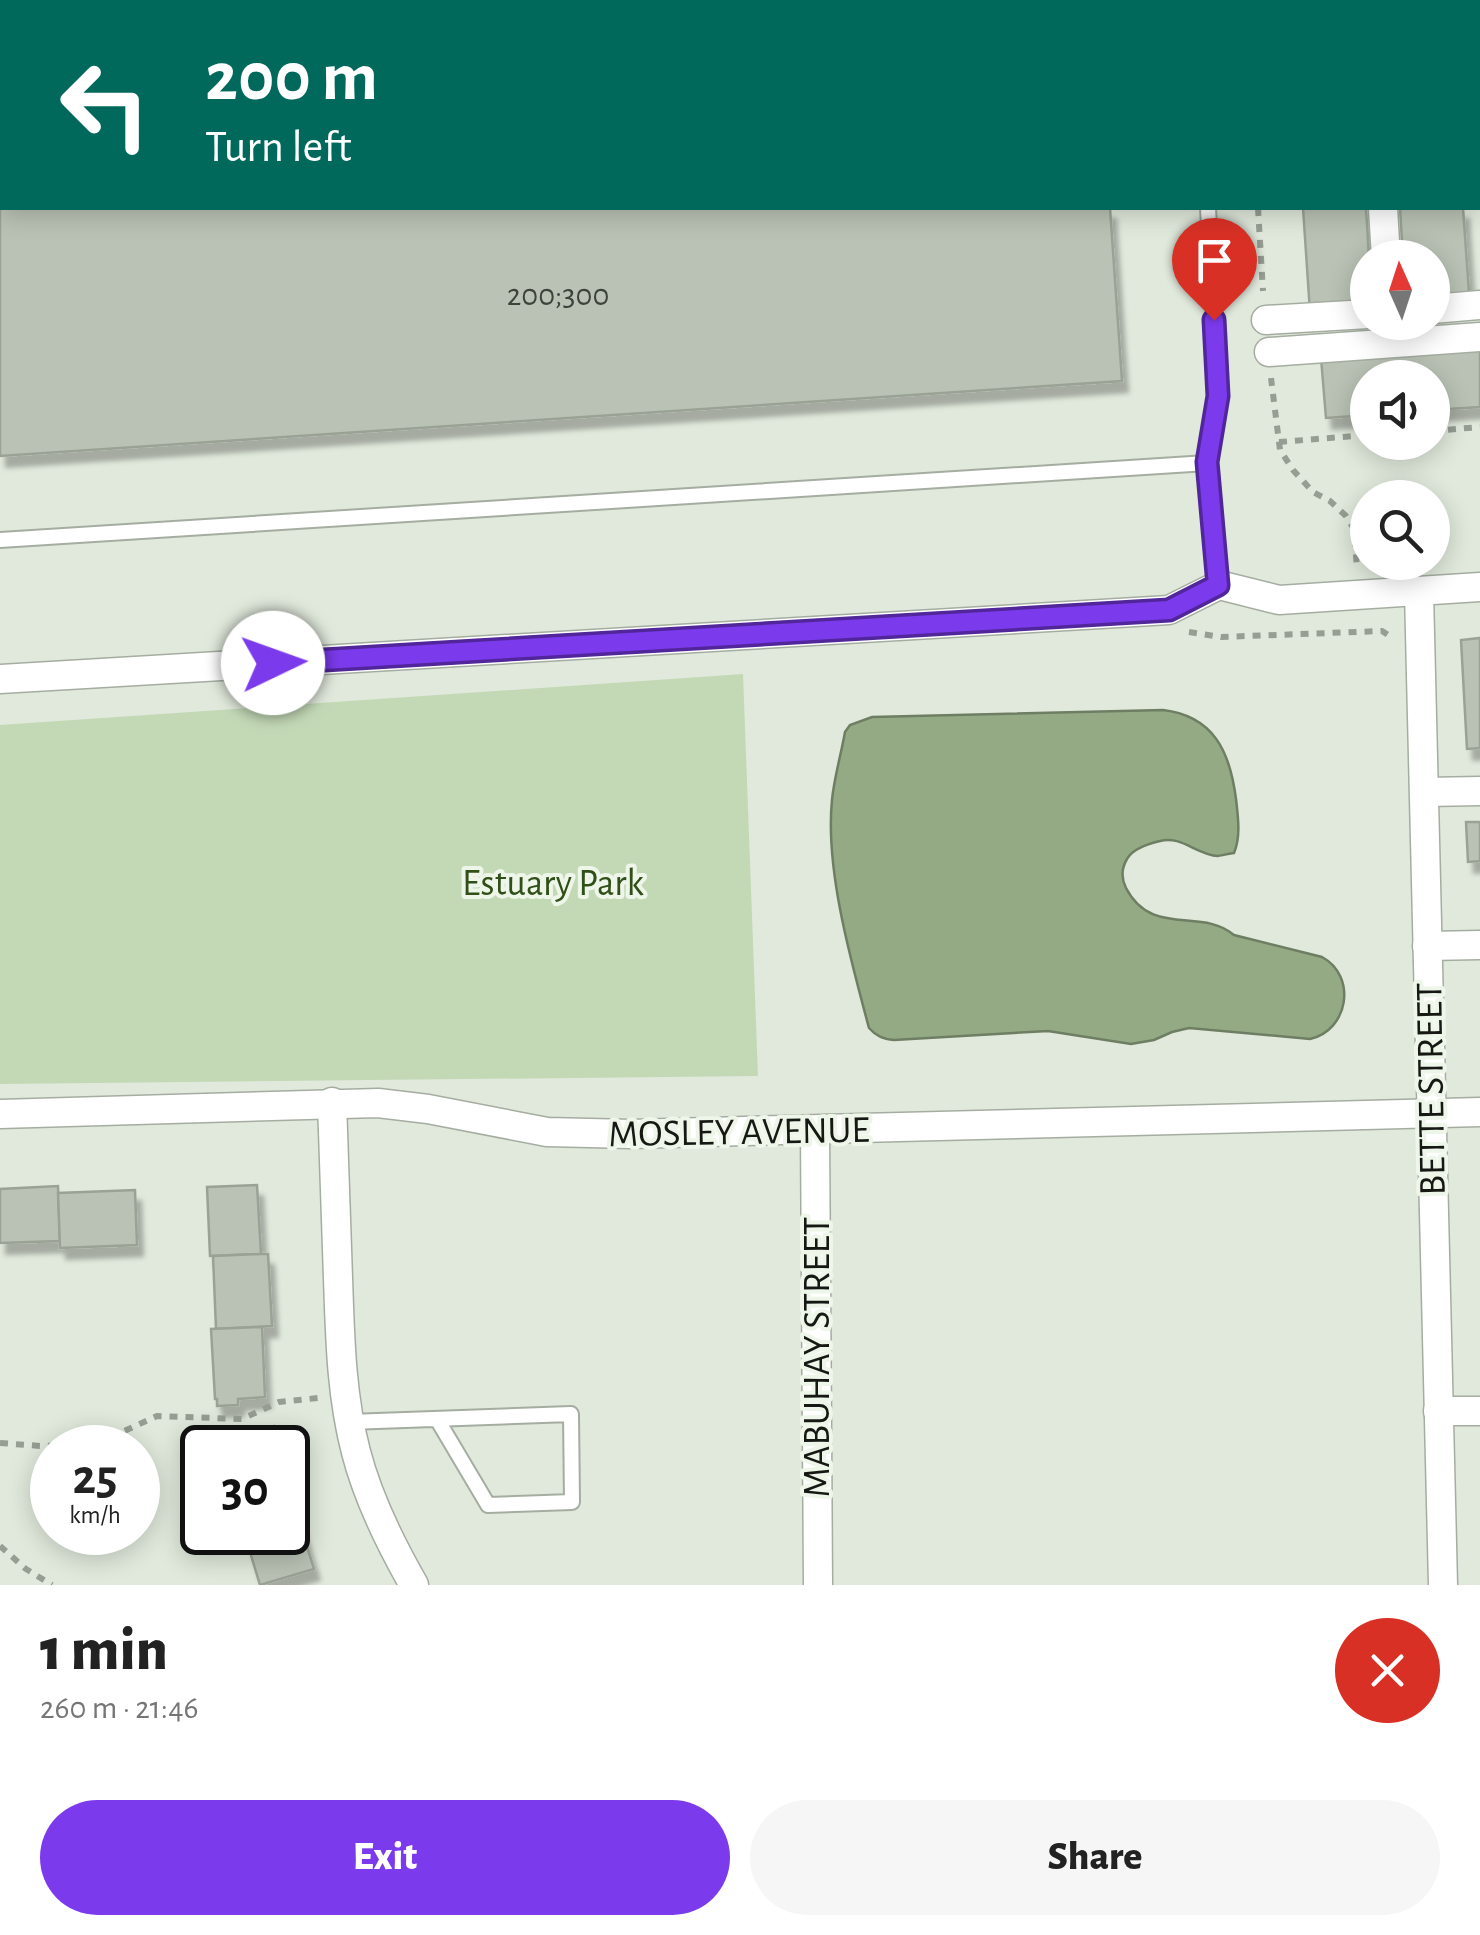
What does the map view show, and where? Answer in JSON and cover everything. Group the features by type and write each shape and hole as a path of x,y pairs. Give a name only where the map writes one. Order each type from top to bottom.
{"street":[{"path":"1383,210 1385,240"},
{"path":"1450,308 1480,306"},
{"path":"1266,320 1350,315"},
{"path":"1450,335 1480,337"},
{"path":"1268,352 1350,339"},
{"path":"0,679 1169,610 1218,585 1278,600 1480,587"},
{"name":"BETTE STREET","path":"1419,592 1443,1585"},
{"path":"1426,792 1480,791"},
{"path":"1427,946 1480,945"},
{"path":"332,1102 341,1357 347,1408 356,1454 372,1500 414,1585"},
{"name":"MOSLEY AVENUE","path":"0,1114 378,1103 548,1132 591,1134 1480,1112"},
{"name":"MABUHAY STREET","path":"815,1130 818,1585"},
{"path":"1438,1411 1480,1410"}],"lane":[{"path":"1208,210 1218,396 1207,462 1218,585"},
{"path":"0,540 1207,462"},
{"path":"347,1408 437,1418 571,1414 572,1502 488,1506 437,1418"}],"path":[{"path":"1258,210 1266,320"},
{"path":"1268,352 1280,450 1292,470 1313,492 1346,516 1354,529 1359,596"},
{"path":"1450,429 1480,427"},
{"path":"1279,442 1350,436"},
{"path":"1183,631 1221,637 1382,631 1388,635 1389,654"},
{"path":"0,1443 94,1445 157,1416 242,1419 279,1402 347,1408"},
{"path":"0,1546 52,1585"}],"green space":[{"name":"Estuary Park","path":"743,674 758,1076 0,1084 0,725"}],"shaded area":[{"path":"1163,710 1181,714 1207,728 1224,752 1236,799 1236,847 1234,853 1218,856 1175,841 1146,845 1133,852 1125,863 1122,874 1126,888 1137,903 1163,917 1207,923 1234,935 1322,957 1333,966 1344,989 1344,1002 1333,1025 1310,1039 1189,1028 1131,1044 1048,1031 894,1040 872,1031 848,945 832,855 833,792 845,732 850,725 872,717"}],"building":[{"path":"0,210 1110,210 1122,381 0,456"},
{"path":"1303,210 1366,210 1368,240 1350,240 1350,309 1310,312"},
{"path":"1400,210 1463,210 1469,293 1450,295 1450,240 1402,240"},
{"path":"1480,346 1480,407 1450,409 1450,360 1350,360 1350,416 1326,418 1321,358"},
{"path":"1480,638 1480,748 1467,749 1461,640"},
{"path":"1466,822 1480,822 1480,861 1468,862"},
{"path":"257,1185 261,1254 210,1256 207,1187"},
{"path":"58,1186 60,1241 0,1243 0,1189"},
{"path":"135,1190 137,1245 60,1248 58,1193"},
{"path":"268,1254 272,1326 216,1329 213,1256"},
{"path":"262,1327 265,1397 238,1399 238,1405 217,1406 211,1329"},
{"path":"251,1555 310,1555 314,1569 260,1585"}],"route":[{"path":"273,663 1169,610 1218,585 1207,462 1218,396 1214,320"}]}
